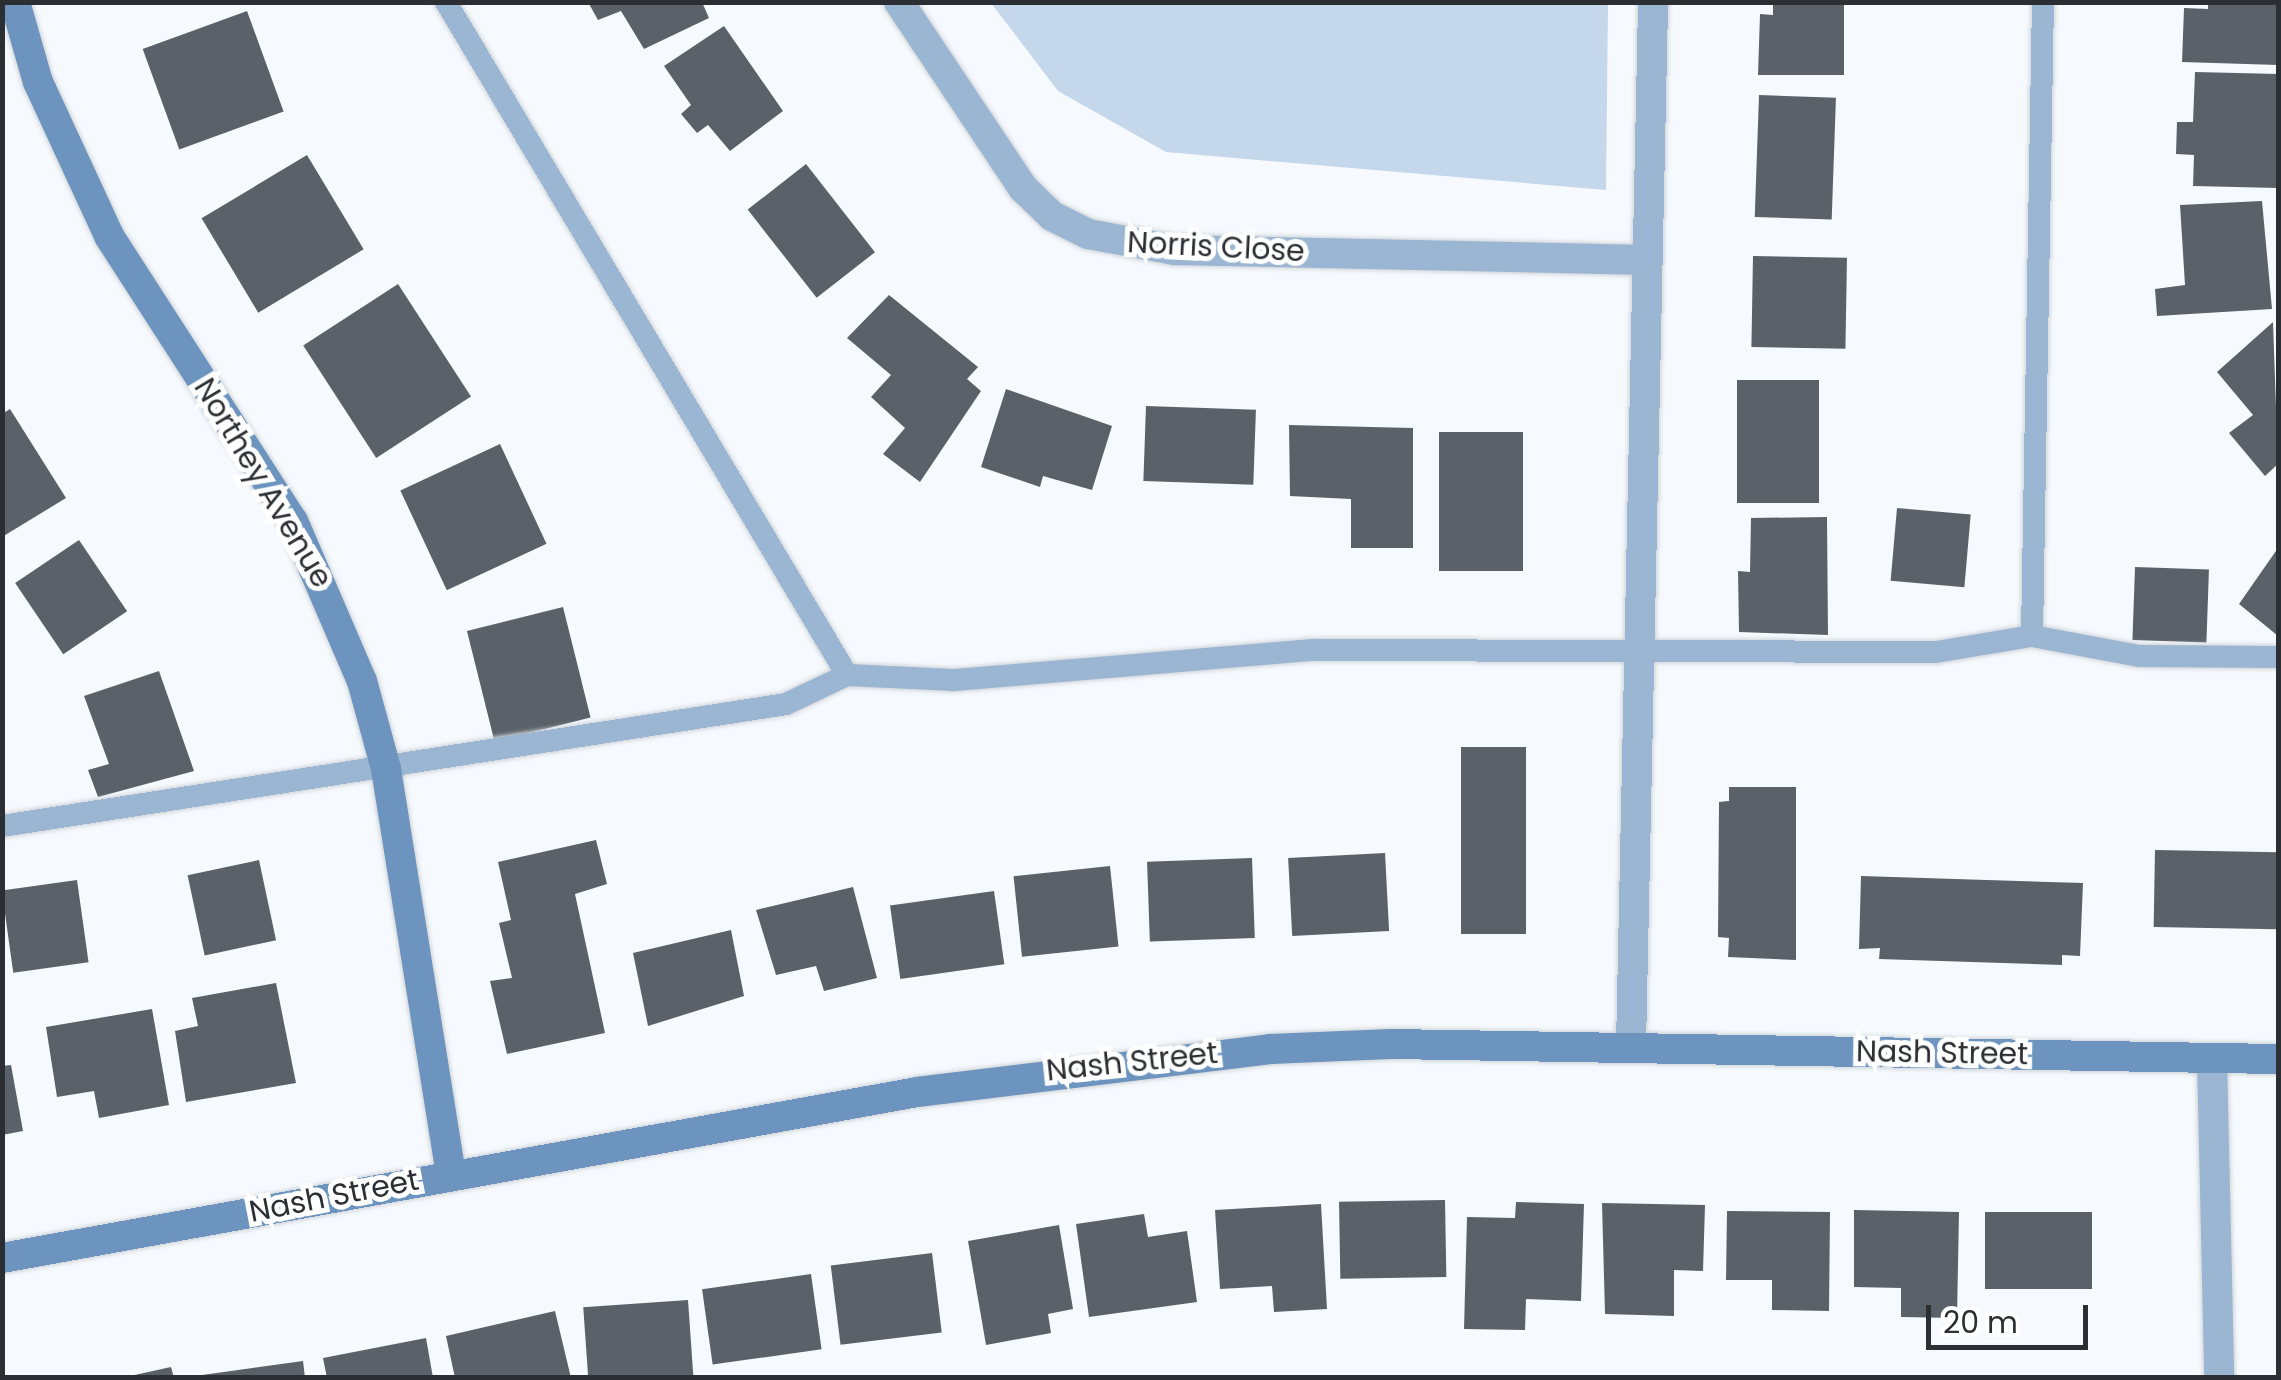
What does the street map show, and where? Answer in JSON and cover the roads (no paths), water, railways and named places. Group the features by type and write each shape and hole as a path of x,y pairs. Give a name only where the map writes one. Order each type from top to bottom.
{"street":[{"name":"Northey Avenue","path":"16,2 38,82 108,236 292,521 331,597 386,769 451,1174"},
{"name":"Norris Close","path":"899,2 1023,188 1052,216 1088,234 1175,250 1648,260"},
{"path":"1631,1047 1653,2"},
{"name":"Nash Street","path":"2,1258 994,1079 1159,1058 1391,1044 2278,1059"},
{"path":"2212,1058 2220,1378"}],"lane":[{"path":"446,2 847,675"},
{"path":"2032,636 2043,2"},
{"path":"2,826 786,704 847,675 954,680 1314,650 1639,648 1936,652 2032,636 2139,656 2278,657"}]}
